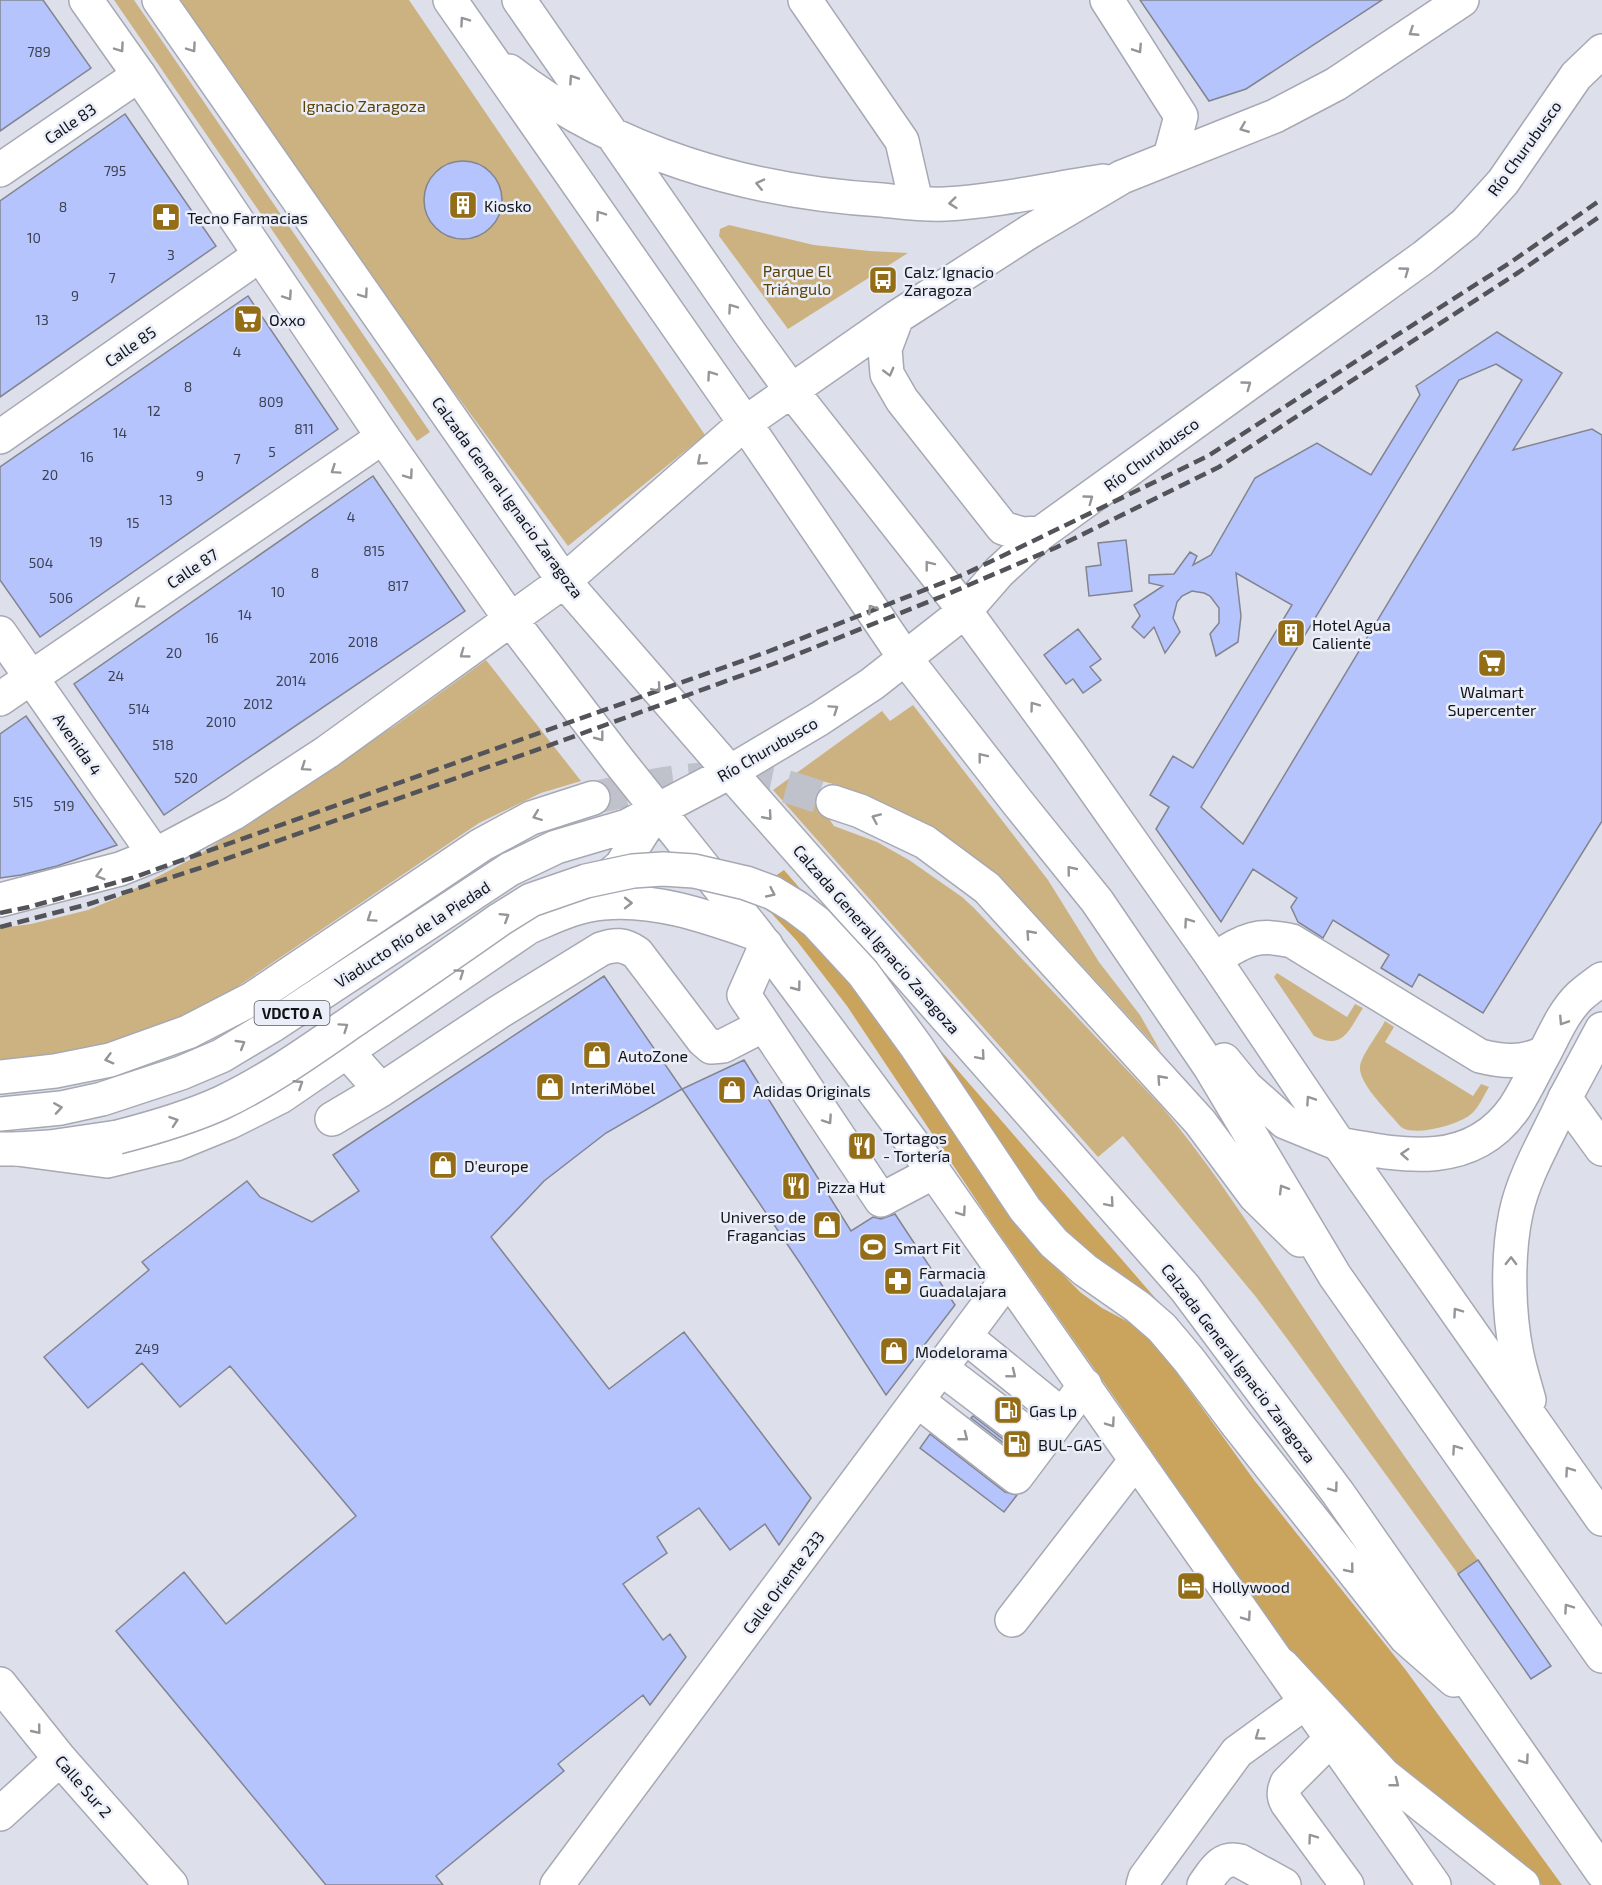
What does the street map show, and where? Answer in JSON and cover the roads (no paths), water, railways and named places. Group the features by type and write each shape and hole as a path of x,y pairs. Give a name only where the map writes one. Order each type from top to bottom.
{"main road":[{"path":"86,0 383,437 511,620 761,939 934,1172 1282,1665 1434,1885"},
{"name":"Calzada General Ignacio Zaragoza","path":"159,0 564,581 1185,1288 1338,1493 1602,1872"},
{"path":"450,0 745,423 904,658 1246,1087 1285,1122 1339,1144 1378,1152 1428,1155 1452,1152 1474,1144 1493,1131 1514,1108 1560,1024 1579,997 1602,979"},
{"path":"519,0 610,134 791,390 965,611 1069,753 1602,1520"},
{"path":"805,0 902,141 916,202"},
{"path":"1107,0 1181,116 1170,157"},
{"path":"0,900 120,869 155,855 234,813 287,779 564,581 745,423 897,317 1029,232 1122,177 1275,116 1336,84 1462,0"},
{"name":"Río Churubusco","path":"657,809 730,772 819,719 872,684 965,611 999,572 1041,533 1465,225 1503,182 1576,76 1602,51"},
{"path":"487,53 532,89 610,134 661,156 767,186 831,197 944,204 1122,177"},
{"name":"Calle 83","path":"0,170 139,75"},
{"name":"Calle 85","path":"0,437 260,255"},
{"path":"897,317 885,349 887,374 902,400 1003,528 1022,534 1041,533"},
{"name":"Calle 87","path":"0,699 383,437"},
{"name":"Avenida 4","path":"0,633 155,855"},
{"path":"0,1077 54,1071 110,1060 188,1032 252,999 481,845 531,818 593,798"},
{"path":"833,802 868,815 925,842 987,888 1200,1122 1255,1196 1335,1276"},
{"path":"570,910 621,866 657,809"},
{"name":"Viaducto Río de la Piedad","path":"0,1114 61,1108 102,1099 181,1073 221,1056 273,1025 510,869 556,847 627,826 657,809"},
{"path":"6,1153 118,1137 190,1116 222,1102 292,1064 531,900 586,881 633,871 663,869 719,875 773,893 816,922 863,973 916,1046 1025,1209 1054,1243 1085,1270 1138,1307 1162,1328 1406,1638 1492,1712"},
{"path":"6,1153 107,1161 176,1144 230,1122 280,1097 529,927 570,910 603,903 636,902 656,905 761,939"},
{"path":"1097,902 1210,1066 1335,1276 1602,1656"},
{"path":"1214,959 1239,944 1257,937 1275,937 1292,941 1480,1056 1511,1062 1529,1060 1544,1053"},
{"path":"761,939 744,995 881,1200 934,1172"},
{"path":"332,1119 381,1090 499,1012 601,949 612,945 621,945 637,953 703,1040 711,1047 723,1047 764,1025"},
{"path":"1535,1422 1516,1354 1511,1293 1511,1248 1516,1212 1527,1179 1565,1098 1602,1029"},
{"path":"347,1052 381,1090"},
{"path":"1565,1098 1602,1149"},
{"name":"Calle Oriente 233","path":"557,1885 1008,1278"},
{"path":"966,1337 1062,1415"},
{"path":"942,1369 1041,1444"},
{"path":"918,1401 1016,1478 1085,1385"},
{"path":"1012,1620 1136,1460"},
{"path":"1282,1665 1384,1775 1523,1885"},
{"name":"Calle Sur 2","path":"0,1684 60,1759 171,1885"},
{"path":"1143,1885 1145,1878 1237,1752 1306,1702"},
{"path":"1332,1738 1287,1783 1284,1797 1347,1885"},
{"path":"0,1814 60,1759"},
{"path":"1204,1885 1219,1865 1225,1860 1232,1859 1284,1885"}],"tunnel":[{"path":"593,798 659,784 726,778 779,785 833,802"}],"railway":[{"path":"0,913 132,878 767,652 965,574 1208,456 1511,262 1602,199"},
{"path":"0,927 89,904 203,867 542,748 773,664 1055,548 1219,467 1519,272 1602,215"}],"place":[{"name":"Kiosko","path":"463,205"},
{"name":"Tecno Farmacias","path":"166,217"},
{"name":"Calz. Ignacio Zaragoza","path":"883,280"},
{"name":"Oxxo","path":"248,319"},
{"name":"Hotel Agua Caliente","path":"1291,633"},
{"name":"Walmart Supercenter","path":"1492,663"},
{"name":"AutoZone","path":"597,1055"},
{"name":"InteriMöbel","path":"550,1087"},
{"name":"Adidas Originals","path":"732,1090"},
{"name":"Tortagos - Tortería","path":"862,1146"},
{"name":"D'europe","path":"443,1165"},
{"name":"Pizza Hut","path":"796,1186"},
{"name":"Universo de Fragancias","path":"827,1225"},
{"name":"Smart Fit","path":"873,1247"},
{"name":"Farmacia Guadalajara","path":"898,1281"},
{"name":"Modelorama","path":"894,1351"},
{"name":"Gas Lp","path":"1008,1410"},
{"name":"BUL-GAS","path":"1017,1444"},
{"name":"Hollywood","path":"1191,1586"}],"park label":[{"name":"Ignacio Zaragoza","path":"364,105"},
{"name":"Parque El Triángulo","path":"797,279"}]}
